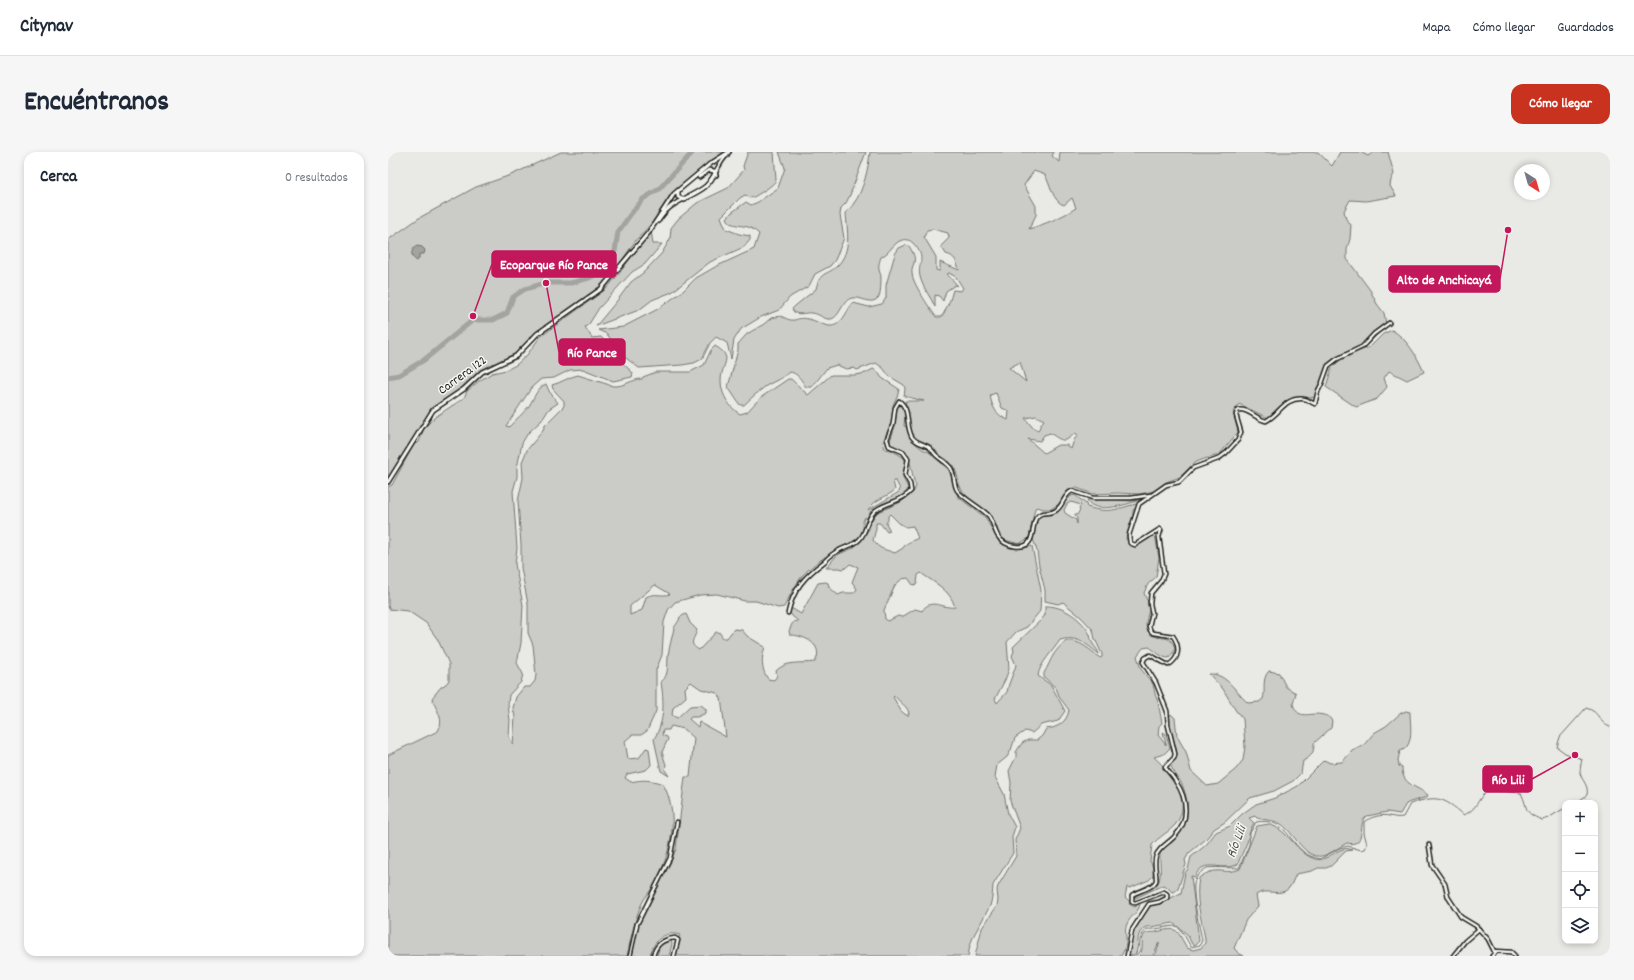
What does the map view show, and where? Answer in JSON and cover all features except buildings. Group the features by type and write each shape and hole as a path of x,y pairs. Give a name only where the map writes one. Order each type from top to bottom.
{"street":[{"name":"Carrera 122","path":"388,482 433,410 464,389 482,372 516,356 537,334 601,289 668,208 702,189 716,175 723,158 729,152"},
{"name":"Carrera 122","path":"655,224 669,200 681,187 710,164 729,152"},
{"path":"690,180 709,170 714,171 716,175"},
{"path":"681,187 677,195 680,199 685,199"},
{"path":"1127,956 1130,936 1135,924 1149,904 1164,900 1167,896 1164,892 1134,903 1132,902 1132,895 1155,884 1157,877 1155,859 1156,854 1177,834 1185,819 1185,800 1177,782 1165,767 1174,758 1175,754 1168,725 1167,711 1156,683 1143,662 1145,658 1150,655 1168,665 1178,654 1177,641 1173,636 1153,634 1149,626 1152,613 1150,604 1151,593 1161,582 1164,574 1159,537 1161,530 1160,529 1134,545 1130,543 1129,539 1137,507 1166,485 1179,482 1193,468 1218,459 1226,453 1238,440 1241,432 1236,415 1238,410 1243,409 1266,421 1284,404 1295,400 1307,399 1315,404 1318,391 1328,366 1337,359 1362,347 1374,334 1389,323"},
{"path":"788,613 795,591 807,574 837,551 853,545 864,533 874,512 896,502 911,490 906,475 908,459 903,452 889,446 887,439 893,424 895,408 899,401 906,408 908,424 916,442 930,448 937,456 950,466 953,470 956,488 960,493 987,514 1001,540 1012,546 1022,546 1028,544 1031,540 1034,523 1038,515 1043,513 1051,513 1057,510 1063,503 1066,495 1072,491 1093,498 1131,498 1151,495"},
{"path":"630,956 637,924 670,858 677,822"},
{"path":"1429,845 1432,865 1445,884 1448,897 1461,917 1472,922 1488,939 1496,952"},
{"path":"1453,956 1465,941 1479,930"},
{"path":"653,956 656,947 660,943 676,938 678,940 674,956"},
{"path":"1492,956 1496,952 1511,952 1515,956"}],"shaded area":[{"path":"561,152 724,152 673,193 655,220 636,240 614,272 599,287 535,333 515,354 481,371 463,388 432,409 388,478 388,240 419,218 476,187 511,175"},
{"path":"748,152 774,152 776,180 769,187 752,198 745,195 740,198 721,217 726,229 750,236 750,240 744,247 710,262 672,292 652,300 639,310 596,326 631,282 643,273 662,253 670,239 671,228 678,219 697,203 728,188 744,170 743,166"},
{"path":"779,152 866,152 850,195 846,203 841,208 840,215 844,238 835,260 830,266 815,274 809,286 790,297 779,310 761,317 741,329 734,340 731,359 727,343 716,337 710,343 702,359 694,363 639,368 622,355 607,334 598,330 623,327 658,309 683,291 696,278 715,267 754,249 759,234 751,228 730,223 727,218 731,213 746,202 751,205 758,202 778,188 785,168"},
{"path":"870,152 1054,152 1052,156 1059,162 1060,152 1318,152 1332,166 1340,152 1360,152 1368,156 1374,152 1388,152 1394,174 1390,186 1396,196 1366,201 1350,200 1344,211 1346,219 1351,225 1347,259 1370,290 1377,304 1384,313 1386,324 1368,344 1344,353 1328,365 1323,381 1315,397 1294,401 1280,407 1268,418 1239,404 1233,412 1238,432 1219,455 1194,463 1180,477 1166,482 1154,491 1140,494 1093,494 1073,488 1067,491 1059,504 1051,509 1035,508 1029,538 1019,544 1005,540 998,534 994,520 990,515 969,498 961,489 956,472 951,463 938,455 930,446 914,437 911,430 905,401 924,401 904,396 904,385 889,376 883,368 876,363 857,370 854,368 846,369 837,365 827,368 812,387 806,387 797,375 789,372 766,386 744,405 740,405 728,387 738,350 738,344 747,334 771,318 781,316 786,319 793,320 803,318 833,326 843,318 853,303 869,307 882,304 886,298 886,285 895,254 899,248 906,245 909,246 914,256 912,272 915,283 936,317 941,317 944,313 953,290 961,291 963,288 956,277 949,273 947,274 958,286 955,285 946,291 943,301 939,296 935,295 935,307 921,280 919,269 921,258 918,249 912,242 903,240 896,243 881,257 879,263 881,277 880,291 878,298 875,300 869,301 852,298 845,302 838,314 832,319 828,319 813,313 798,314 794,312 792,309 816,289 822,276 838,265 845,253 848,240 846,213 860,192 865,179","holes":["1034,171 1045,175 1054,197 1064,205 1072,198 1076,208 1053,220 1029,229 1036,215 1036,206 1024,185","933,229 948,233 949,238 941,246 946,254 952,256 959,270 940,262 940,271 936,270 936,257 924,237 927,230","1020,362 1026,382 1009,368","996,393 1002,408 1009,411 1008,420 1000,416 995,410 990,395","1036,416 1044,420 1038,431 1033,428 1025,418","1050,433 1063,440 1068,439 1075,433 1078,435 1074,440 1071,449 1067,445 1058,445 1044,453 1028,439 1040,441 1044,435"]},
{"path":"651,230 653,244 662,244 645,264 632,272 619,286 599,308 589,324 585,327 592,338 601,337 607,342 611,352 633,373 632,377 613,381 583,369 570,370 554,378 541,379 532,387 506,426 509,427 525,411 538,391 546,384 549,391 558,403 549,409 542,420 528,433 522,443 517,468 517,477 513,491 517,548 515,564 523,605 521,643 517,663 523,674 521,682 509,695 509,736 513,745 515,717 513,708 516,697 524,687 530,687 535,681 536,675 533,645 528,633 528,604 521,568 518,501 523,478 522,462 527,450 541,433 546,424 564,406 564,401 553,389 552,385 578,375 617,386 642,379 643,377 656,372 690,372 704,365 711,350 715,346 723,352 726,358 721,379 723,391 728,402 735,411 740,414 747,412 760,398 788,379 791,379 808,395 831,375 855,375 866,373 873,369 877,371 882,378 899,389 893,405 892,421 883,442 885,449 891,450 903,457 906,462 903,478 908,488 902,497 872,513 867,520 865,517 863,521 862,533 856,540 837,549 805,573 795,586 784,607 778,608 756,601 745,601 717,594 700,595 675,602 668,610 664,622 662,655 656,670 656,711 647,731 641,735 632,735 625,741 628,759 639,758 646,748 649,749 651,765 646,770 627,774 625,778 631,782 647,780 663,784 671,808 672,832 670,845 662,869 639,909 627,956 388,956 388,755 438,731 441,722 432,698 449,680 449,664 438,640 426,623 408,611 389,609 388,487 392,485 414,444 419,442 424,428 435,417 464,398 467,391 479,381 492,373 506,370 516,365 527,355 540,337 606,289","holes":["893,481 896,481 900,489 899,492 868,510 877,501 895,490","655,585 670,594 646,597 642,610 630,615 630,606"]},
{"path":"417,246 422,247 425,250 424,254 419,254 417,261 412,256 412,251"},
{"path":"1392,330 1411,348 1424,372 1407,380 1389,371 1384,378 1387,387 1377,399 1356,407 1326,387 1332,367 1344,357 1370,347 1383,334"},
{"path":"901,403 905,414 904,426 907,427 914,442 922,449 929,452 949,470 958,497 985,517 999,542 1010,548 1024,548 1032,546 1041,590 1040,611 1027,627 1016,632 1007,642 1009,669 995,699 997,703 1007,692 1016,665 1012,656 1014,651 1013,647 1042,619 1045,615 1045,606 1058,608 1071,614 1077,619 1087,629 1092,643 1099,654 1086,644 1077,640 1060,640 1044,662 1038,676 1051,685 1065,711 1058,721 1041,725 1032,733 1025,731 1015,738 1007,757 997,765 995,777 1004,794 1008,814 1015,827 1012,837 1013,853 993,885 990,906 974,935 968,956 674,956 676,943 680,935 669,934 664,935 657,941 651,951 650,956 632,956 639,923 676,849 685,777 690,777 694,738 684,729 671,726 669,730 663,730 662,735 668,739 662,752 666,765 665,770 669,776 661,771 654,739 658,732 662,718 663,697 661,682 667,671 668,654 674,628 680,617 686,614 690,623 697,630 693,645 699,650 716,632 719,632 723,638 727,638 734,629 742,630 747,636 765,647 762,663 768,679 774,680 777,676 776,671 785,665 815,662 817,651 812,642 796,635 790,635 789,631 793,622 798,621 789,611 791,608 801,614 818,583 828,583 829,587 838,595 843,593 854,593 857,589 852,582 858,567 850,564 844,569 826,568 837,555 853,548 860,541 869,529 870,523 878,512 901,502 914,491 916,486 909,459 903,452 889,444 895,426 897,406","holes":["890,514 899,523 906,527 913,526 918,538 906,544 895,553 885,550 873,540 876,523 880,523 887,532 890,531 886,523","921,573 941,587 953,601 955,607 933,604 929,605 922,611 915,609 902,617 898,616 888,621 885,619 884,610 895,585 902,579 908,578 913,585 917,584 918,575","691,682 701,689 717,693 721,698 726,737 699,722 698,727 689,719 691,717 697,717 706,713 706,709 701,705 690,706 677,718 672,715 673,708 686,697 685,688","895,696 906,707 909,715 906,715 901,711 893,697"]},
{"path":"1075,495 1086,504 1087,507 1101,510 1118,509 1136,504 1137,507 1133,510 1126,539 1132,546 1138,544 1144,537 1155,534 1159,558 1156,577 1148,584 1144,593 1149,605 1146,625 1149,632 1156,637 1171,641 1175,650 1169,658 1166,658 1149,647 1143,648 1137,656 1141,669 1153,684 1158,702 1162,723 1159,726 1158,735 1166,745 1163,732 1166,734 1170,748 1164,754 1154,757 1174,779 1181,798 1182,807 1180,816 1175,825 1152,845 1150,861 1153,867 1153,876 1149,880 1130,888 1127,887 1125,897 1130,902 1129,904 1135,907 1140,903 1140,906 1128,921 1126,926 1126,946 1121,956 975,956 982,928 997,906 998,886 1016,856 1015,840 1020,828 1010,801 1011,783 1009,771 1016,757 1016,752 1022,743 1028,740 1037,740 1042,736 1046,729 1061,724 1066,718 1069,710 1060,698 1056,688 1044,677 1044,673 1055,653 1067,641 1076,642 1089,649 1100,658 1102,657 1093,630 1082,618 1063,602 1058,604 1045,601 1045,590 1037,551 1032,536 1036,522 1041,515 1053,513 1071,496","holes":["1071,502 1081,505 1077,515 1074,515 1077,518 1077,524 1076,520 1065,513 1064,510 1067,504"]},
{"path":"1112,499 1131,501 1143,499 1105,508 1091,505 1087,500"},
{"path":"1269,671 1279,673 1286,687 1296,693 1293,704 1299,713 1304,715 1317,714 1328,716 1332,721 1331,728 1314,743 1312,754 1303,761 1301,773 1293,781 1274,791 1250,798 1189,853 1185,860 1186,864 1178,889 1172,892 1163,885 1136,898 1134,897 1154,887 1159,881 1160,854 1181,831 1186,819 1187,806 1185,793 1182,784 1170,762 1175,756 1176,750 1170,729 1169,717 1171,714 1175,718 1177,736 1186,752 1191,771 1207,786 1218,784 1236,769 1243,760 1245,746 1243,719 1236,711 1223,689 1209,674 1226,680 1248,703 1259,702 1263,699 1264,681"},
{"path":"1406,711 1410,712 1411,734 1408,745 1405,749 1400,751 1398,760 1399,766 1402,768 1407,782 1428,795 1427,797 1406,804 1400,814 1387,812 1367,816 1363,820 1359,840 1352,844 1347,843 1322,856 1316,856 1310,853 1281,824 1257,818 1255,816 1249,818 1254,823 1238,864 1226,867 1203,867 1195,877 1191,876 1199,941 1195,945 1192,944 1187,934 1173,923 1151,927 1149,926 1144,928 1139,934 1137,951 1135,955 1128,956 1134,926 1152,904 1165,901 1181,893 1185,873 1188,869 1191,857 1206,845 1216,832 1230,826 1242,814 1256,804 1275,798 1298,786 1324,760 1330,763 1342,762 1352,751 1363,746 1374,733"},
{"path":"1269,824 1283,832 1303,852 1315,859 1325,858 1343,849 1352,850 1346,851 1331,866 1296,874 1289,888 1285,891 1264,892 1256,895 1258,906 1246,920 1234,948 1238,953 1244,956 1155,956 1159,942 1153,956 1139,956 1142,950 1143,937 1145,934 1169,929 1179,933 1187,948 1193,950 1201,948 1205,943 1205,938 1198,901 1199,878 1211,872 1234,871 1240,869 1257,826"},
{"path":"671,940 672,944 669,956 657,956 660,944"}],"waterway":[{"path":"388,377 399,375 424,360 473,320 493,320 507,313 513,297 525,289 546,283 571,283 589,278 604,271 615,251 618,232 630,215 643,199 659,189 693,152"},
{"name":"Río Lili","path":"1580,800 1587,795 1586,786 1580,773 1582,759 1565,753 1557,747 1560,737 1586,708 1594,712 1603,723 1610,727"},
{"name":"Río Lili","path":"1136,956 1140,950 1141,936 1147,929 1177,926 1191,947 1200,945 1202,940 1194,897 1194,884 1196,879 1207,868 1239,868 1249,845 1250,833 1256,822 1266,821 1281,827 1301,850 1308,855 1320,859 1340,848 1348,846 1361,850 1365,849 1367,844 1364,833 1364,822 1373,817 1386,815 1403,817 1410,804 1427,799 1439,799 1445,801 1464,815 1473,809 1483,794 1491,789 1521,793 1527,810 1531,815 1542,820 1562,810"}],"place":[{"name":"Alto de Anchicayá","path":"1508,230"},
{"name":"Río Pance","path":"546,283"},
{"name":"Ecoparque Río Pance","path":"473,316"},
{"name":"Río Lili","path":"1575,755"}]}
